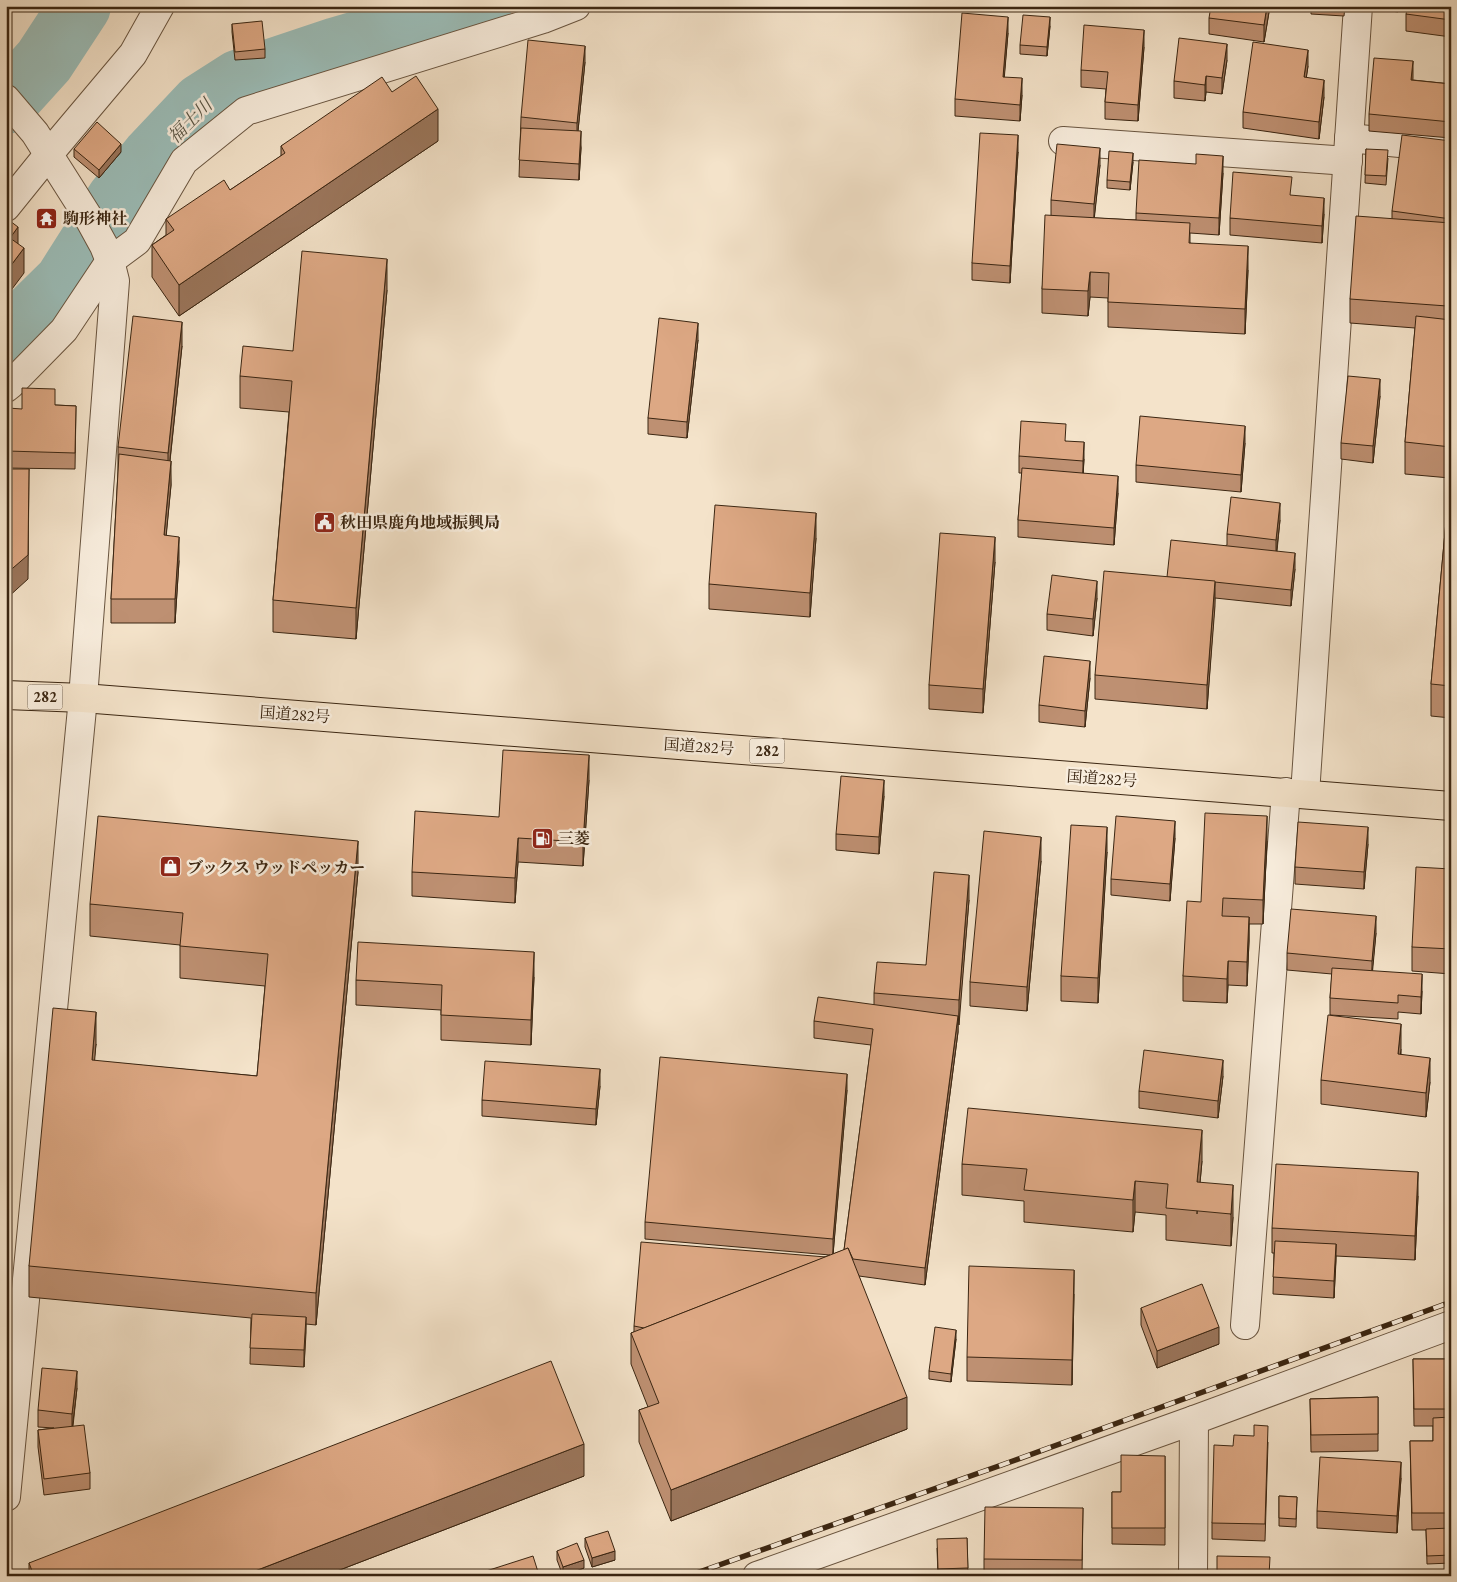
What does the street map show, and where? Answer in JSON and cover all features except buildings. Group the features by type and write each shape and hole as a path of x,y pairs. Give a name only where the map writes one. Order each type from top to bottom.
{"highway":[{"name":"国道282号","path":"6,696 83,698 1451,806"}],"street":[{"path":"6,207 41,144 134,54 160,6"},
{"path":"6,388 64,330 107,254 137,241 184,161 246,111 543,19 576,6"},
{"path":"1245,1326 1295,793 1349,150 1358,6"},
{"path":"6,98 41,144 87,215 107,254 115,281 83,698 6,1497"},
{"path":"1063,140 1349,150 1451,148"},
{"path":"756,1576 1194,1420 1451,1325"},
{"path":"1193,1576 1194,1420"}],"waterway":[{"name":"福士川","path":"6,103 44,61 80,6"},
{"name":"福士川","path":"6,340 65,282 117,200 152,157 202,104 238,81 337,48 481,6"}],"railway":[{"path":"688,1576 1010,1462 1451,1302"}],"place":[{"name":"駒形神社","path":"47,218"},
{"name":"秋田県鹿角地域振興局","path":"324,522"},
{"name":"三菱","path":"542,838"},
{"name":"ブックス ウッドペッカー","path":"171,867"}]}
